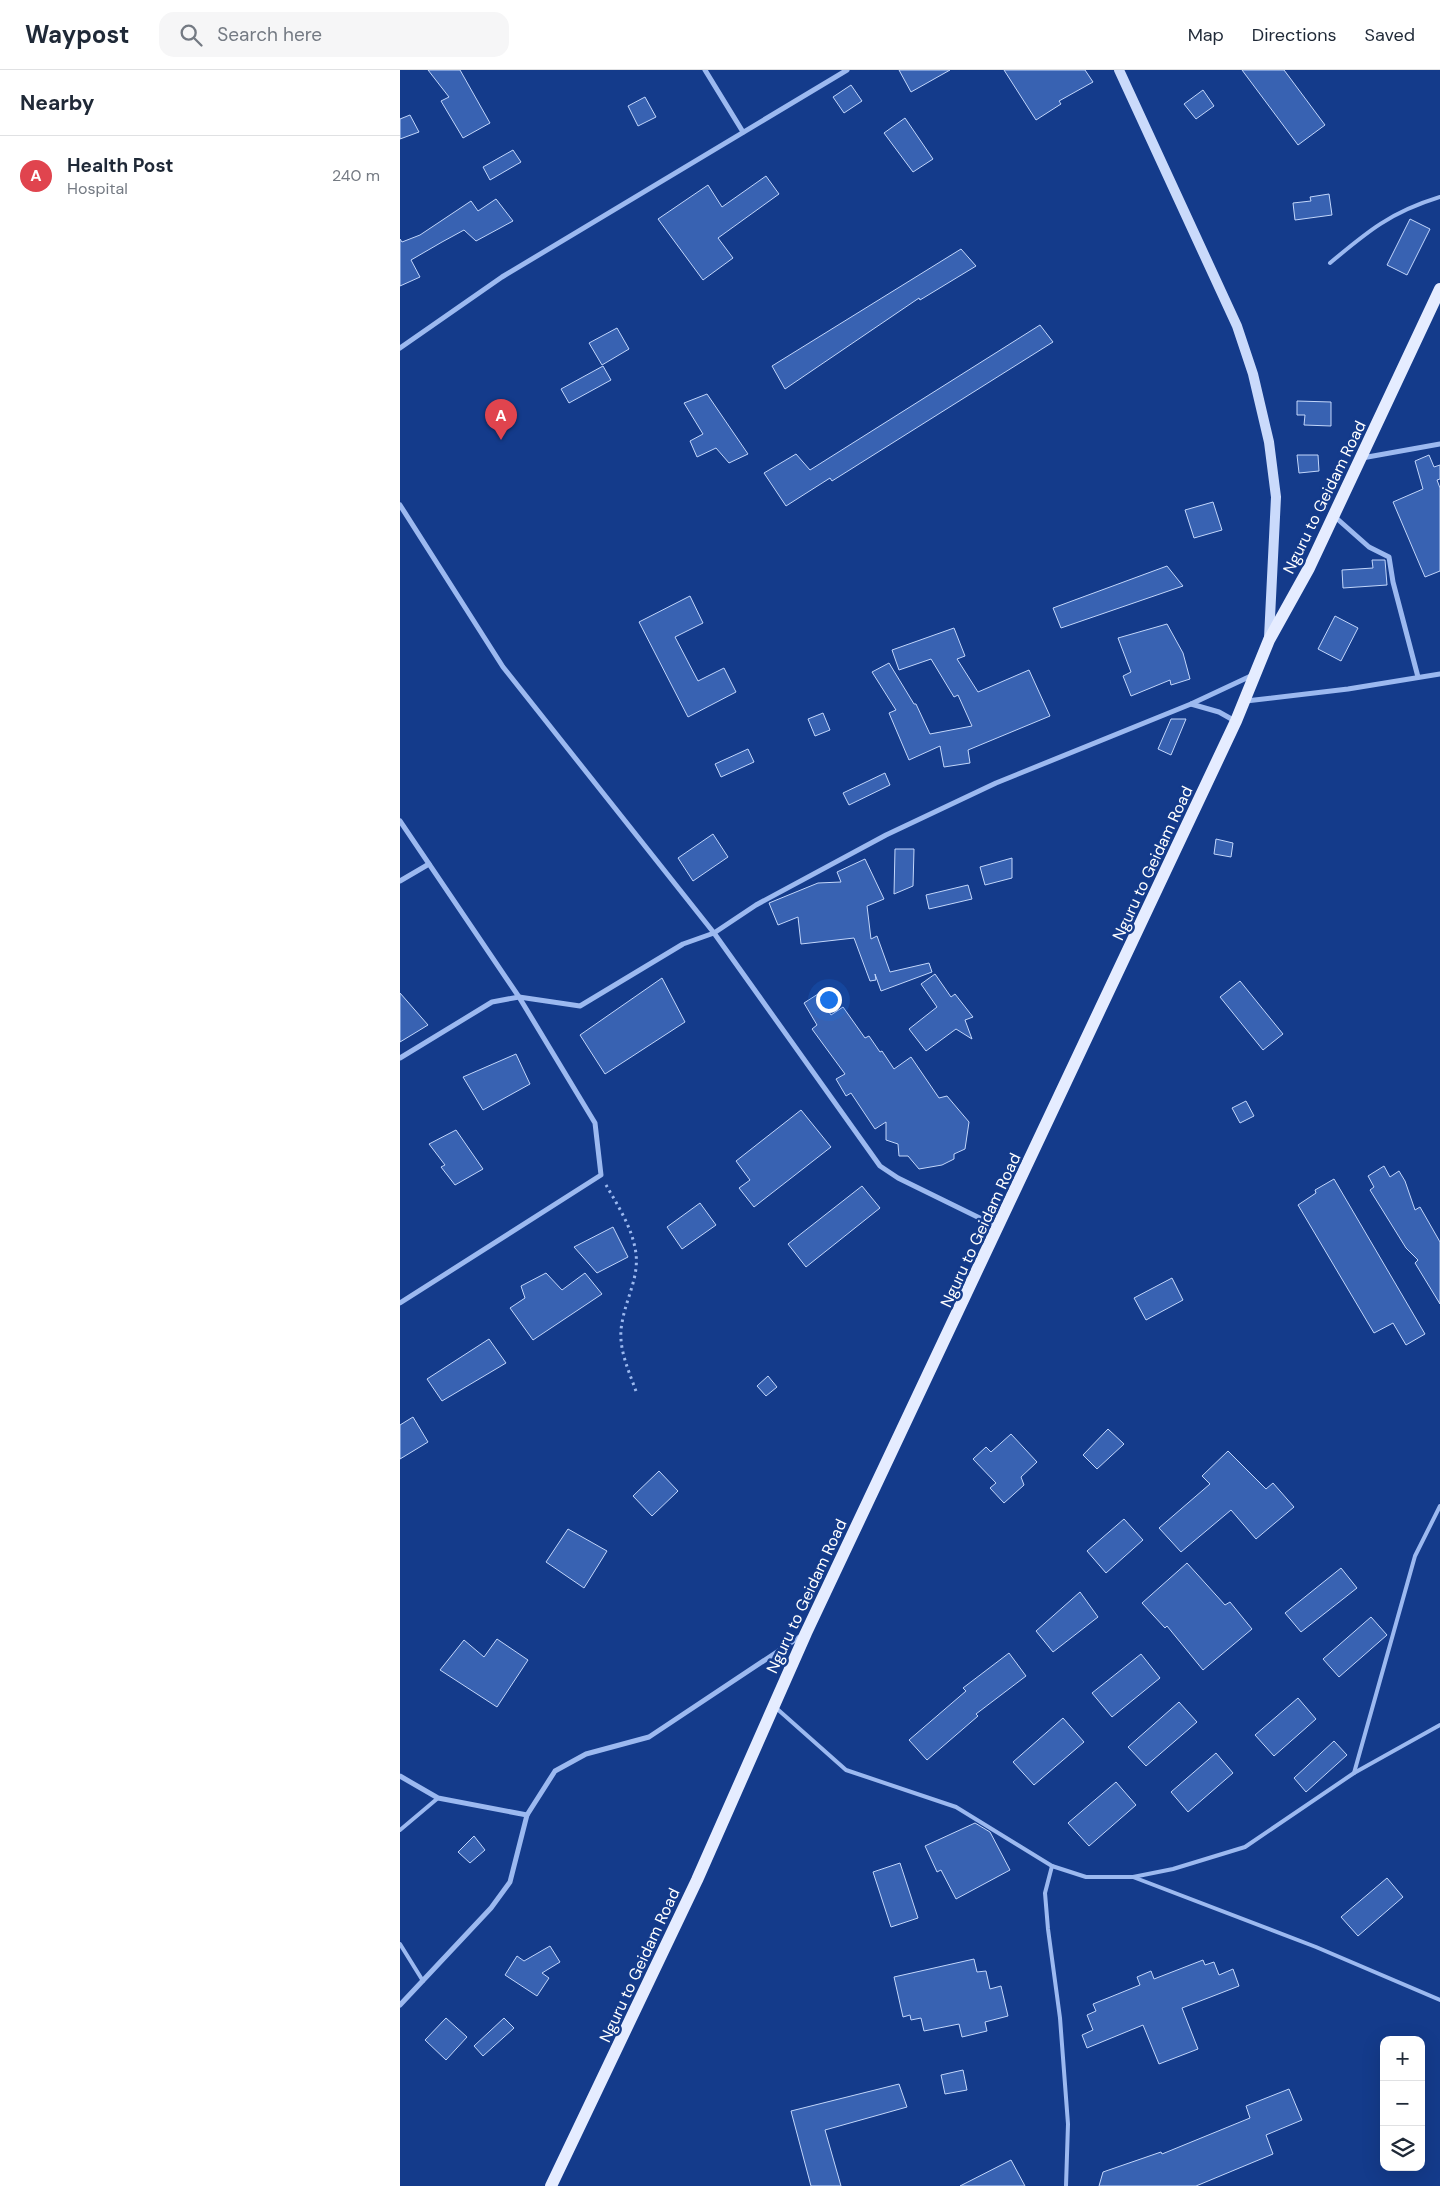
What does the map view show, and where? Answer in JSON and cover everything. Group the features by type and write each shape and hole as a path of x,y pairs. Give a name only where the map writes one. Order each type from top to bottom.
{"main road":[{"path":"1118,70 1237,326 1253,374 1269,442 1276,497 1269,640"},
{"name":"Nguru to Geidam Road","path":"551,2186 693,1888 806,1633 1236,721 1258,672 1269,640 1309,568 1440,289"}],"street":[{"path":"705,70 743,132"},
{"path":"400,348 502,276 847,70"},
{"path":"1362,458 1440,444"},
{"path":"400,505 503,667 714,933 880,1166 898,1178 998,1227"},
{"path":"1334,515 1369,547 1389,557 1393,582 1418,677"},
{"path":"400,1058 492,1002 519,997 580,1006 683,944 714,933 756,905 886,835 996,783 1191,704 1258,672"},
{"path":"1245,701 1348,689 1440,674"},
{"path":"1191,704 1219,712 1236,721"},
{"path":"400,821 519,997 595,1122 601,1175 400,1304"},
{"path":"400,881 429,864"},
{"path":"400,2005 491,1908 510,1882 527,1815 555,1771 586,1754 649,1737 806,1633"},
{"path":"400,1776 438,1798 527,1815"}],"lane":[{"path":"1330,264 1372,228 1411,206 1440,197"},
{"path":"1354,1773 1415,1556 1440,1506"},
{"path":"774,1706 846,1770 956,1807 1052,1866 1086,1878 1133,1877 1173,1869 1245,1847 1354,1773 1440,1725"},
{"path":"400,1830 438,1798"},
{"path":"1052,1866 1045,1893 1060,2018 1068,2124 1066,2186"},
{"path":"1133,1877 1316,1947 1440,2000"},
{"path":"400,1944 423,1981"}],"path":[{"path":"601,1175 625,1219 636,1248 636,1279 621,1324 621,1350 637,1394"}],"building":[{"path":"428,70 460,70 490,123 463,138 441,101 449,97"},
{"path":"899,70 950,70 911,92"},
{"path":"1004,70 1085,70 1093,82 1059,101 1061,104 1036,120"},
{"path":"1242,70 1284,70 1325,125 1298,145"},
{"path":"851,85 862,101 844,113 833,97"},
{"path":"1203,90 1214,106 1196,119 1184,104"},
{"path":"645,97 656,117 638,126 628,106"},
{"path":"410,115 419,132 400,139 400,119"},
{"path":"905,118 933,159 913,172 884,133"},
{"path":"513,150 521,162 490,180 483,167"},
{"path":"766,176 779,194 718,238 733,258 703,280 658,219 708,185 722,207"},
{"path":"1329,194 1332,215 1295,220 1293,203 1311,201 1310,197"},
{"path":"496,199 513,221 476,241 464,230 442,242 411,260 420,277 400,286 400,239 402,242 420,235 471,201 478,211"},
{"path":"1410,219 1430,229 1407,275 1387,265"},
{"path":"961,249 976,266 920,300 919,298 785,389 772,366"},
{"path":"1040,325 1053,342 832,481 830,478 786,506 764,473 796,454 810,470"},
{"path":"617,328 629,349 602,365 589,343"},
{"path":"603,366 611,380 569,403 561,389"},
{"path":"707,394 748,454 729,463 716,448 697,457 690,441 703,434 684,403"},
{"path":"1297,401 1331,402 1331,426 1304,425 1305,415 1297,415"},
{"path":"1297,455 1318,455 1319,471 1299,473"},
{"path":"1429,455 1434,467 1440,465 1440,479 1437,480 1440,488 1440,571 1425,577 1393,502 1423,489 1415,461"},
{"path":"1213,502 1222,530 1194,538 1185,510"},
{"path":"1372,560 1385,560 1387,585 1343,588 1342,570 1373,568"},
{"path":"1167,566 1183,586 1061,628 1053,608"},
{"path":"690,596 703,623 675,637 698,681 724,668 736,692 688,717 639,622"},
{"path":"1335,616 1358,628 1341,661 1318,649"},
{"path":"1167,624 1183,653 1190,679 1171,685 1170,680 1131,696 1123,676 1131,672 1118,638"},
{"path":"954,628 965,656 957,659 978,692 1029,670 1050,716 968,750 970,763 944,767 940,746 909,760 889,713 896,710 872,672 889,663 914,704 916,704 930,734 972,726 958,695 954,697 931,659 899,670 892,650"},
{"path":"823,713 830,730 815,736 808,719"},
{"path":"1171,719 1186,719 1171,755 1158,749"},
{"path":"748,749 754,762 721,777 715,764"},
{"path":"885,773 890,785 849,805 843,793"},
{"path":"713,834 728,857 693,881 678,858"},
{"path":"1216,839 1233,843 1231,857 1214,854"},
{"path":"895,849 914,849 913,886 894,894"},
{"path":"1012,858 1012,878 985,885 980,867"},
{"path":"865,859 884,899 867,906 871,939 877,936 890,972 929,963 932,972 881,991 875,974 876,980 870,981 854,938 801,944 798,917 778,925 769,903 818,883 841,882 837,872"},
{"path":"968,885 972,899 929,909 926,895"},
{"path":"935,974 951,997 955,994 973,1017 965,1020 972,1039 956,1029 926,1051 909,1029 937,1007 921,984"},
{"path":"662,978 685,1022 605,1074 580,1035"},
{"path":"1240,981 1283,1034 1263,1050 1220,997"},
{"path":"400,993 428,1025 400,1042"},
{"path":"818,994 831,1015 843,1007 865,1038 869,1036 894,1069 911,1057 939,1098 947,1096 969,1122 965,1149 954,1154 954,1159 942,1165 919,1169 908,1156 899,1156 898,1144 886,1140 886,1122 875,1129 851,1093 846,1096 836,1079 845,1074 812,1029 817,1025 804,1003"},
{"path":"516,1054 530,1084 483,1110 463,1077"},
{"path":"1246,1101 1254,1116 1240,1123 1232,1108"},
{"path":"801,1110 831,1147 754,1207 739,1188 750,1180 736,1161"},
{"path":"456,1130 483,1169 455,1185 441,1167 445,1165 429,1144"},
{"path":"1384,1166 1390,1177 1399,1171 1405,1181 1415,1210 1420,1207 1440,1242 1440,1304 1415,1263 1418,1260 1406,1248 1370,1190 1374,1187 1368,1176"},
{"path":"1334,1179 1425,1334 1406,1345 1393,1323 1374,1333 1298,1205 1316,1193 1315,1190"},
{"path":"862,1186 880,1208 806,1267 788,1244"},
{"path":"700,1203 716,1225 682,1249 667,1227"},
{"path":"613,1227 628,1257 597,1273 574,1247"},
{"path":"546,1273 562,1290 585,1273 602,1294 533,1340 510,1308 525,1298 521,1286"},
{"path":"1172,1278 1183,1300 1146,1320 1134,1298"},
{"path":"489,1339 506,1363 442,1401 427,1379"},
{"path":"768,1376 777,1387 766,1396 757,1386"},
{"path":"413,1417 428,1442 400,1459 400,1425"},
{"path":"1108,1429 1124,1444 1097,1469 1083,1455"},
{"path":"1011,1434 1037,1462 1021,1477 1024,1485 1004,1503 990,1488 996,1483 973,1459 986,1447 991,1452"},
{"path":"1228,1451 1266,1489 1273,1483 1294,1507 1256,1539 1231,1510 1181,1552 1159,1528 1210,1484 1202,1476"},
{"path":"659,1471 678,1491 652,1516 633,1496"},
{"path":"1124,1519 1143,1540 1106,1573 1087,1551"},
{"path":"568,1529 607,1551 584,1588 546,1562"},
{"path":"1187,1563 1225,1605 1230,1602 1252,1629 1203,1670 1167,1626 1165,1628 1142,1603"},
{"path":"1341,1568 1357,1588 1301,1632 1285,1613"},
{"path":"1080,1592 1098,1617 1053,1652 1036,1631"},
{"path":"1371,1617 1387,1635 1339,1677 1323,1659"},
{"path":"497,1639 528,1660 497,1707 440,1670 464,1640 484,1657"},
{"path":"1009,1653 1026,1676 976,1714 978,1716 927,1760 909,1740 966,1691 963,1688"},
{"path":"1141,1654 1160,1678 1112,1717 1092,1693"},
{"path":"1298,1698 1316,1719 1274,1756 1255,1735"},
{"path":"1179,1702 1197,1722 1146,1766 1128,1747"},
{"path":"1063,1718 1084,1742 1034,1785 1013,1762"},
{"path":"1334,1741 1347,1755 1306,1792 1294,1778"},
{"path":"1216,1753 1233,1773 1188,1812 1171,1792"},
{"path":"1116,1782 1136,1805 1089,1846 1068,1823"},
{"path":"975,1823 990,1832 1010,1870 956,1899 941,1870 937,1872 925,1846"},
{"path":"474,1836 485,1850 470,1863 458,1852"},
{"path":"900,1863 918,1918 891,1927 873,1872"},
{"path":"1387,1878 1403,1897 1358,1936 1341,1917"},
{"path":"550,1946 560,1962 542,1973 549,1978 537,1996 505,1975 517,1956 524,1961"},
{"path":"974,1959 977,1972 986,1971 990,1989 1001,1986 1008,2016 985,2022 987,2031 962,2037 959,2024 924,2031 921,2018 911,2020 910,2015 903,2017 894,1977"},
{"path":"1203,1960 1205,1965 1214,1962 1219,1975 1233,1969 1239,1986 1182,2008 1198,2049 1159,2064 1143,2025 1087,2048 1082,2035 1093,2030 1087,2015 1096,2011 1093,2004 1140,1985 1137,1977 1151,1971 1154,1979"},
{"path":"446,2018 467,2037 446,2060 425,2040"},
{"path":"504,2018 514,2028 483,2056 474,2046"},
{"path":"963,2070 967,2090 945,2094 941,2075"},
{"path":"899,2084 907,2107 825,2130 841,2186 811,2186 791,2111"},
{"path":"1289,2089 1302,2120 1266,2135 1273,2154 1196,2186 1099,2186 1103,2172 1161,2152 1162,2154 1250,2118 1246,2106"},
{"path":"1011,2160 1025,2186 960,2186"}],"place":[{"name":"Health Post","path":"501,440"}]}
